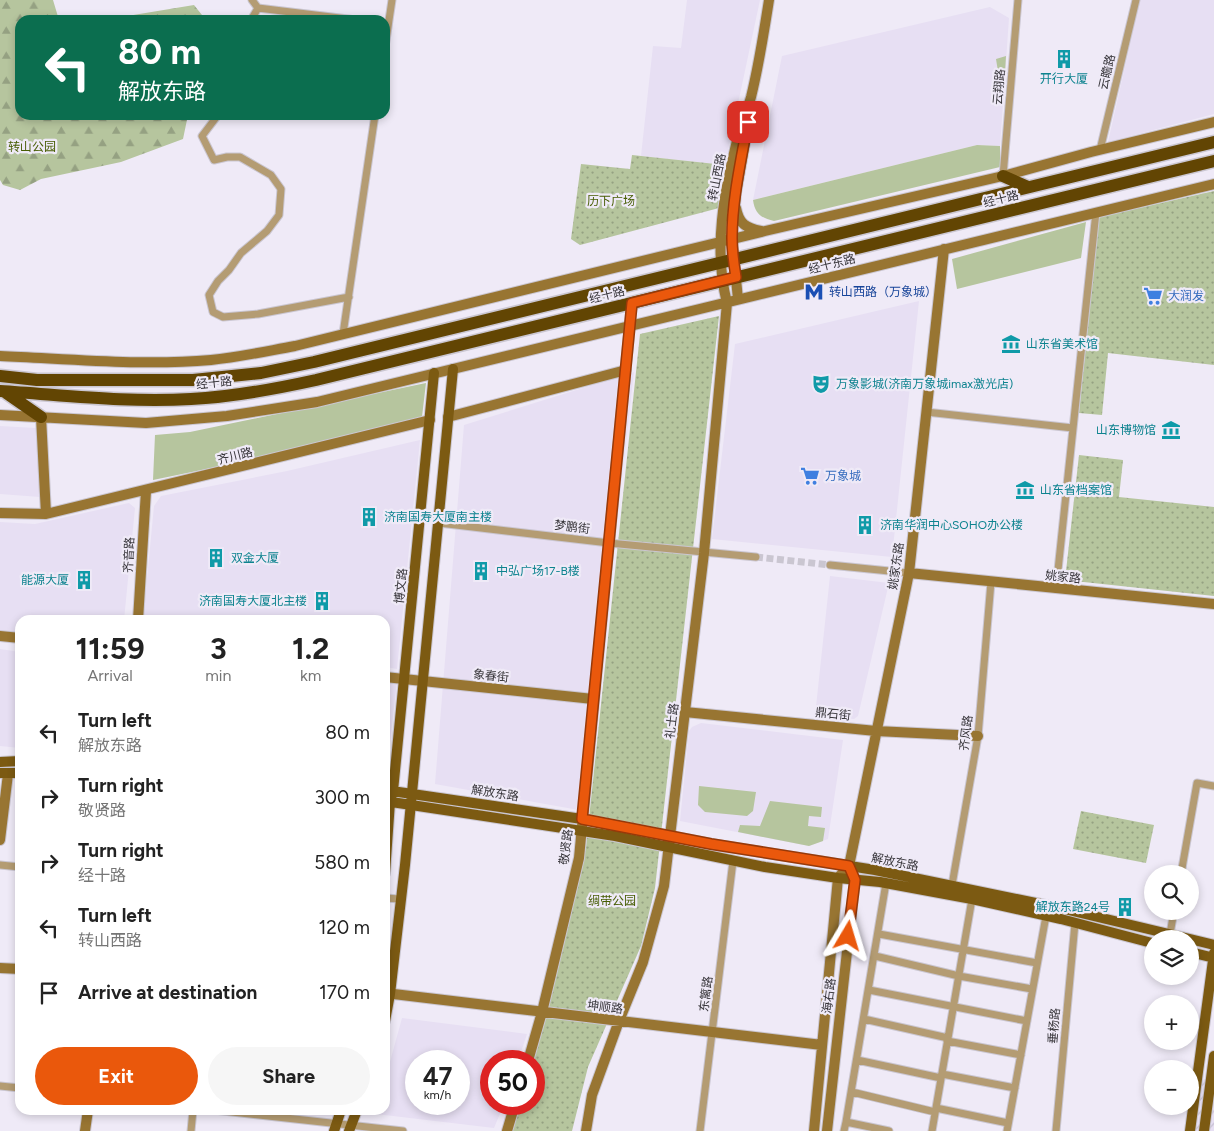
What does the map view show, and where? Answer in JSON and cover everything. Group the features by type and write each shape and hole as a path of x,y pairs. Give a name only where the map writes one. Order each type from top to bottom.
{"highway":[{"name":"经十路","path":"0,376 37,380 138,381 193,380 261,373 314,362 1214,142"},
{"name":"经十路","path":"1,391 137,400 193,400 262,392 1214,161"},
{"path":"1003,176 1028,187"},
{"path":"1,391 41,417"}],"main road":[{"name":"转山西路","path":"727,303 721,282 719,243 730,174 738,137 750,98 769,0"},
{"name":"转山西路","path":"738,300 732,239 735,202 741,158 768,44 775,0"},
{"name":"经十路","path":"732,239 1003,176 1214,122"},
{"path":"944,249 1214,184"},
{"path":"735,202 742,225 751,229 765,231"},
{"path":"719,243 732,239"},
{"name":"经十路","path":"0,356 137,362 211,360 253,354 719,243"},
{"name":"经十东路","path":"727,303 944,249"},
{"name":"姚家东路","path":"849,866 909,573 944,249"},
{"name":"敬贤路","path":"531,1050 579,858 632,303"},
{"path":"0,416 146,422 227,416 317,402 727,303"},
{"name":"礼士路","path":"586,1131 592,1095 643,962 664,886 704,553 727,303"},
{"path":"390,978 424,682 453,368"},
{"path":"448,417 626,370"},
{"name":"博文路","path":"390,783 404,679 434,373"},
{"path":"41,417 46,514"},
{"name":"齐川路","path":"0,513 46,514 430,420"},
{"name":"齐音路","path":"138,615 146,491"},
{"name":"姚家路","path":"909,573 1214,604"},
{"path":"0,636 15,638"},
{"name":"象春街","path":"390,678 594,699"},
{"name":"鼎石街","path":"685,712 876,731 978,736"},
{"path":"0,762 15,761"},
{"path":"0,840 4,773"},
{"name":"解放东路","path":"390,790 582,819 765,867 886,883 972,899 1144,941"},
{"name":"解放东路","path":"390,802 581,832 669,842 711,844 849,866 952,885 1153,930"},
{"path":"838,878 849,866"},
{"name":"海右路","path":"827,1131 855,880 849,866"},
{"name":"海右路","path":"814,1131 838,878"},
{"name":"解放东路","path":"1199,941 1214,945"},
{"path":"1190,1131 1214,956 1199,954"},
{"path":"0,962 15,964"},
{"path":"0,968 15,969"},
{"name":"坤顺路","path":"390,994 822,1045"},
{"path":"1204,1131 1214,1056"},
{"path":"85,1131 87,1115"},
{"path":"335,1127 339,1115"},
{"path":"350,1128 355,1115"},
{"path":"507,1131 512,1115"}],"street":[{"path":"252,0 258,8 315,15"},
{"path":"389,15 392,0"},
{"name":"云翔路","path":"1003,176 1018,0"},
{"name":"云瞻路","path":"1100,150 1136,0"},
{"path":"254,15 258,8"},
{"path":"214,120 202,136 214,160 227,157 240,158 271,175 281,189 279,215 266,231 241,253 229,270 218,280 209,295 213,312 222,317 258,314 349,296"},
{"path":"343,334 374,120"},
{"path":"1056,588 1096,212"},
{"path":"926,412 1073,428"},
{"name":"梦鹏街","path":"438,523 609,543 756,557"},
{"path":"830,565 909,573"},
{"name":"齐风路","path":"952,885 978,736 991,582"},
{"path":"1183,865 1197,783 1214,786"},
{"name":"东篱路","path":"700,1131 733,860"},
{"path":"0,865 15,866"},
{"path":"844,1131 879,934 886,883"},
{"path":"390,898 400,899"},
{"path":"932,1131 972,899"},
{"path":"1007,1131 1046,916"},
{"name":"垂杨路","path":"1056,1131 1075,923"},
{"path":"879,934 1037,963"},
{"path":"875,956 959,976 1032,989"},
{"path":"869,990 1027,1021"},
{"path":"864,1019 948,1040 1020,1055"},
{"path":"857,1060 1015,1088"},
{"path":"0,1086 15,1088"},
{"path":"852,1092 936,1110 1008,1122"},
{"path":"191,1131 193,1115"},
{"path":"250,1115 335,1127 403,1131"},
{"path":"846,1122 889,1131"}],"shaded area":[{"path":"687,0 760,0 725,165 641,156 653,46 681,48"},
{"path":"1140,0 1214,0 1214,114 1108,142"},
{"path":"990,7 1009,18 1000,146 977,145 753,200 782,56"},
{"name":"万象城","path":"919,301 892,557 712,539 735,344"},
{"path":"634,372 584,811 435,784 464,425"},
{"path":"0,426 36,428 40,497 0,494"},
{"path":"420,440 397,669 390,668 390,615 143,615 154,506 161,496 287,471"},
{"path":"129,503 135,508 124,615 15,615 15,632 0,630 0,522 35,524"},
{"path":"830,576 889,583 858,716 854,719 815,716"},
{"path":"0,649 15,651 15,748 0,746"},
{"path":"390,681 397,682 390,743"},
{"path":"701,723 843,740 828,839 809,846 680,821 689,731 692,727"},
{"path":"402,1018 527,1034 522,1050 480,1050 480,1115 499,1115 494,1128 384,1115 390,1115 390,1062"},
{"path":"1202,1079 1214,1081 1214,1131 1195,1131 1197,1115 1199,1115"}],"green space":[{"name":"转山公园","path":"0,0 53,0 58,15 15,15 15,120 187,120 183,139 121,162 41,179 20,190 3,185 0,180"},
{"path":"194,5 202,15 133,15"},
{"path":"1006,56 1004,90 1001,90 996,59"},
{"path":"977,145 1000,146 1000,167 774,221 759,215 755,209 753,200"},
{"name":"历下广场","path":"632,155 725,165 719,208 580,245 571,239 581,164 630,169"},
{"name":"大润发","path":"1214,191 1214,365 1108,353 1102,415 1079,413 1099,217"},
{"path":"1086,222 1081,258 957,289 952,259"},
{"name":"绸带公园","path":"719,316 655,888 641,946 588,1067 572,1131 502,1131 509,1115 545,1115 545,1050 534,1050 544,1025 586,847 640,334"},
{"path":"426,383 421,425 153,480 155,435 190,432"},
{"path":"1079,455 1123,460 1119,497 1214,507 1214,596 1065,580"},
{"path":"699,786 756,792 753,811 747,816 705,812 698,805"},
{"path":"770,801 822,807 821,817 809,816 808,826 825,828 823,841 809,846 738,832 740,825 760,826"},
{"path":"1081,811 1154,825 1146,863 1073,849"}],"tunnel":[{"path":"756,557 830,565"}],"place":[{"name":"开行大厦","path":"1064,59"},
{"name":"转山西路（万象城）","path":"814,292"},
{"name":"大润发","path":"1153,296"},
{"name":"山东省美术馆","path":"1011,344"},
{"name":"万象影城(济南万象城imax激光店)","path":"821,384"},
{"name":"山东博物馆","path":"1171,430"},
{"name":"万象城","path":"810,476"},
{"name":"山东省档案馆","path":"1025,490"},
{"name":"济南国寿大厦南主楼","path":"369,517"},
{"name":"济南华润中心SOHO办公楼","path":"865,525"},
{"name":"双金大厦","path":"216,558"},
{"name":"中弘广场17-B楼","path":"481,571"},
{"name":"能源大厦","path":"84,580"},
{"name":"济南国寿大厦北主楼","path":"322,601"},
{"name":"解放东路24号","path":"1125,907"}],"route":[{"path":"748,122 741,158 733,222 732,239 736,277 632,303 582,819 711,844 849,866 855,880 848,936"}]}
